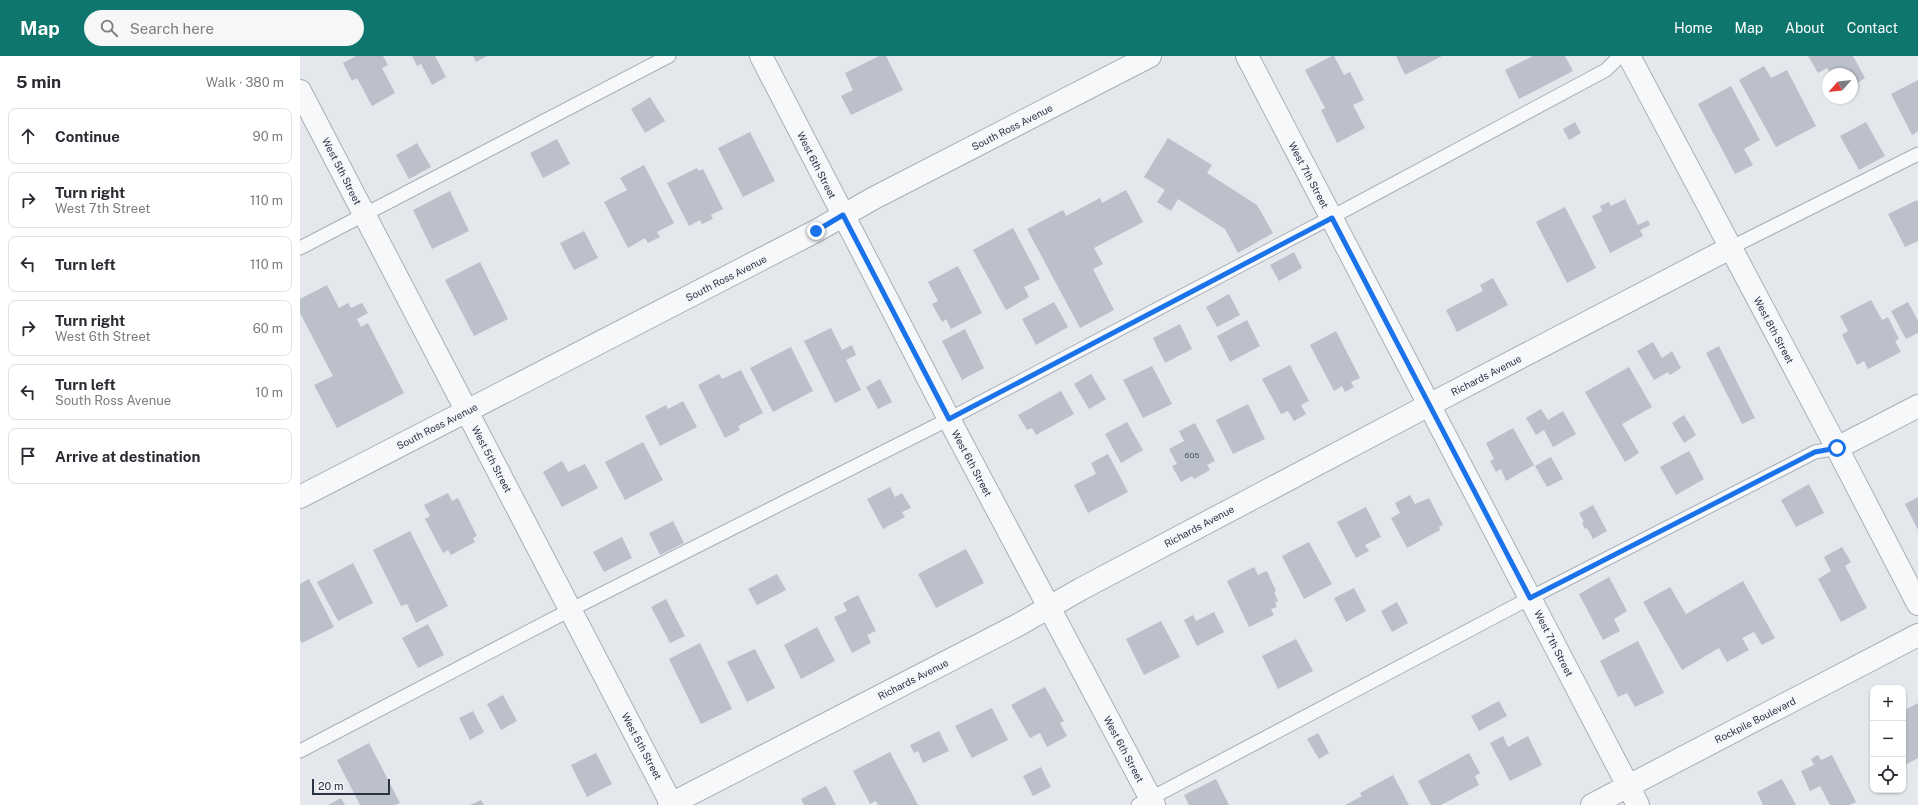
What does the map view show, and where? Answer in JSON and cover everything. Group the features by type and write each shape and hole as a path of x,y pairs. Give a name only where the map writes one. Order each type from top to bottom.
{"street":[{"name":"West 6th Street","path":"760,56 1049,608 1147,803"},
{"name":"South Ross Avenue","path":"300,497 816,231 843,215 1150,56"},
{"name":"West 7th Street","path":"1247,56 1638,805"},
{"name":"West 8th Street","path":"1629,56 1918,604"},
{"name":"West 5th Street","path":"300,91 671,805"},
{"name":"Richards Avenue","path":"671,805 1049,608 1429,404 1730,248"},
{"path":"1837,448 1918,406"},
{"name":"Rockpile Boulevard","path":"1592,805 1918,635"}],"lane":[{"path":"300,248 668,56"},
{"path":"300,750 570,610 949,419 1332,218 1606,70 1620,56"},
{"path":"1730,248 1918,154"},
{"path":"1147,803 1530,598 1815,452 1837,448"}],"building":[{"path":"356,56 383,56 388,65 382,68 395,93 372,106 357,78 352,81 343,63"},
{"path":"412,56 435,56 446,77 432,85 421,64 417,66"},
{"path":"473,56 487,56 476,62"},
{"path":"879,56 886,56 903,90 851,115 841,96 853,90 845,73"},
{"path":"1334,56 1344,75 1350,72 1364,100 1353,105 1365,128 1337,143 1321,110 1325,108 1305,70"},
{"path":"1396,56 1442,56 1405,75"},
{"path":"1533,56 1565,56 1573,71 1519,99 1505,70"},
{"path":"1808,56 1853,56 1865,78 1858,82 1858,68 1822,68 1822,71 1818,73"},
{"path":"1764,66 1771,78 1787,70 1816,126 1776,147 1739,80"},
{"path":"1918,80 1918,131 1912,135 1891,94"},
{"path":"1731,86 1760,140 1744,149 1753,165 1735,174 1698,104"},
{"path":"650,97 665,121 645,133 631,109"},
{"path":"1575,122 1581,133 1569,140 1563,129"},
{"path":"1866,122 1885,156 1859,170 1840,136"},
{"path":"750,132 775,181 743,197 718,148"},
{"path":"1168,138 1212,165 1207,173 1257,205 1273,233 1238,253 1225,229 1178,199 1171,211 1157,202 1165,190 1144,177"},
{"path":"557,139 570,164 543,178 530,153"},
{"path":"417,143 431,167 409,179 396,155"},
{"path":"644,165 674,223 657,232 660,237 648,243 645,238 628,248 604,202 627,190 620,178"},
{"path":"697,168 699,171 703,169 723,209 711,215 713,219 702,224 700,220 689,226 667,183"},
{"path":"1126,190 1143,222 1094,248 1103,264 1093,269 1114,310 1080,328 1027,229 1063,210 1066,216 1100,198 1102,203"},
{"path":"450,191 469,231 432,249 413,210"},
{"path":"1625,199 1638,225 1648,220 1650,225 1640,230 1643,236 1610,253 1592,216 1602,211 1600,206 1609,202 1611,206"},
{"path":"1917,200 1918,241 1905,247 1888,214"},
{"path":"1565,207 1596,268 1567,283 1536,222"},
{"path":"1013,228 1040,279 1024,287 1029,297 1006,310 973,250"},
{"path":"584,231 598,258 574,270 560,243"},
{"path":"1294,252 1302,268 1279,281 1270,265"},
{"path":"480,262 508,319 474,336 445,280"},
{"path":"958,266 982,313 951,329 946,319 942,322 932,304 938,301 928,282"},
{"path":"1493,278 1508,305 1457,332 1446,310 1483,291 1480,285"},
{"path":"327,285 339,308 348,303 351,308 362,303 368,313 357,319 361,327 368,323 404,393 337,428 314,385 333,376 300,313 300,299"},
{"path":"1229,294 1240,315 1217,327 1206,307"},
{"path":"1871,300 1882,320 1888,317 1899,339 1895,341 1901,352 1868,369 1864,361 1857,365 1842,335 1848,331 1840,316"},
{"path":"1054,302 1068,327 1036,345 1022,319"},
{"path":"1908,302 1918,321 1918,333 1906,339 1891,311"},
{"path":"1247,320 1260,346 1230,362 1217,336"},
{"path":"1180,324 1192,349 1165,363 1153,338"},
{"path":"831,328 842,350 852,345 856,355 846,360 861,390 835,403 804,341"},
{"path":"965,329 984,368 962,380 942,341"},
{"path":"1336,331 1360,378 1351,382 1354,387 1345,392 1342,386 1334,391 1310,345"},
{"path":"1653,342 1662,358 1672,351 1681,368 1670,375 1668,372 1654,380 1637,351"},
{"path":"1719,346 1755,418 1742,424 1706,353"},
{"path":"791,347 813,391 773,412 750,368"},
{"path":"1290,365 1309,401 1301,405 1306,414 1294,421 1288,411 1281,414 1262,379"},
{"path":"1152,366 1172,404 1143,418 1123,380"},
{"path":"1629,367 1652,407 1622,424 1639,453 1625,462 1585,392"},
{"path":"741,370 763,413 738,426 740,430 725,438 698,385 719,374 722,379"},
{"path":"1091,374 1106,399 1089,409 1074,384"},
{"path":"880,379 892,402 878,409 866,387"},
{"path":"1061,391 1074,414 1036,435 1032,428 1027,430 1018,415"},
{"path":"683,401 697,427 660,446 645,416 666,405 668,409"},
{"path":"1248,404 1265,439 1233,454 1216,420"},
{"path":"1541,409 1548,420 1563,411 1576,434 1553,447 1544,430 1536,435 1526,418"},
{"path":"1684,415 1696,435 1684,443 1672,423"},
{"path":"1127,422 1143,450 1121,463 1105,434"},
{"path":"1195,423 1215,461 1207,465 1210,470 1194,479 1192,476 1181,482 1172,466 1177,464 1169,449 1184,441 1179,431"},
{"path":"1513,428 1534,465 1506,481 1501,469 1496,472 1490,461 1494,459 1486,443"},
{"path":"643,442 663,480 625,500 605,462"},
{"path":"1689,451 1704,479 1676,495 1660,467"},
{"path":"1108,454 1128,492 1088,513 1074,485 1096,474 1091,463"},
{"path":"1551,457 1563,479 1547,487 1535,466"},
{"path":"562,461 568,472 585,464 598,488 562,507 543,472"},
{"path":"1809,484 1824,513 1796,527 1781,500"},
{"path":"890,487 895,497 902,493 911,508 902,512 905,517 883,529 867,499"},
{"path":"448,493 452,501 458,498 477,536 473,538 475,542 451,555 448,550 443,553 425,519 430,516 424,505"},
{"path":"1410,495 1415,504 1429,498 1443,525 1439,527 1440,530 1407,548 1391,518 1400,513 1395,503"},
{"path":"1918,497 1918,530 1905,504"},
{"path":"1593,505 1607,531 1593,539 1587,528 1585,529 1582,523 1584,522 1579,513"},
{"path":"1366,507 1381,537 1365,545 1369,551 1356,558 1337,522"},
{"path":"673,521 684,543 660,555 649,533"},
{"path":"410,531 448,606 416,623 407,604 401,606 373,550"},
{"path":"622,537 632,558 604,572 593,552"},
{"path":"1309,542 1332,584 1304,599 1282,556"},
{"path":"1842,547 1851,562 1845,566 1867,608 1841,622 1818,579 1831,571 1824,557"},
{"path":"966,549 984,583 936,608 918,574"},
{"path":"353,563 373,603 338,621 317,582"},
{"path":"1254,567 1258,575 1267,571 1276,591 1274,592 1278,601 1275,603 1277,607 1271,609 1274,615 1249,627 1227,581"},
{"path":"777,574 786,590 757,605 748,589"},
{"path":"1609,577 1627,611 1614,619 1620,631 1603,640 1579,594"},
{"path":"309,579 334,627 302,643 300,640 300,584"},
{"path":"1743,581 1775,638 1762,645 1754,632 1742,638 1749,650 1727,662 1719,648 1682,670 1643,602 1670,587 1686,614"},
{"path":"1354,588 1366,611 1346,622 1334,598"},
{"path":"858,595 876,631 867,635 871,643 852,653 834,617 847,611 843,603"},
{"path":"666,599 685,636 670,643 651,607"},
{"path":"1397,602 1408,623 1392,632 1381,611"},
{"path":"1214,612 1224,632 1197,646 1184,620 1193,615 1196,621"},
{"path":"1161,621 1180,657 1144,675 1126,639"},
{"path":"428,624 444,655 418,668 402,638"},
{"path":"817,627 835,661 801,679 784,645"},
{"path":"1296,639 1313,671 1278,689 1262,656"},
{"path":"1638,641 1664,693 1635,707 1627,693 1618,697 1600,661"},
{"path":"700,643 732,709 701,724 669,659"},
{"path":"755,649 775,688 747,702 727,662"},
{"path":"1045,687 1064,721 1060,723 1067,736 1047,747 1040,733 1030,738 1011,705"},
{"path":"503,695 517,721 501,730 487,704"},
{"path":"1499,701 1507,716 1479,731 1471,716"},
{"path":"1918,703 1918,758 1906,764 1906,721 1906,709"},
{"path":"992,708 1008,740 972,758 955,726"},
{"path":"473,711 484,732 470,740 459,718"},
{"path":"939,731 949,751 923,763 918,751 914,753 910,745"},
{"path":"1318,733 1329,753 1319,759 1307,739"},
{"path":"1503,736 1508,747 1528,736 1542,765 1510,781 1490,743"},
{"path":"369,743 400,803 395,805 360,805 337,760"},
{"path":"890,752 918,805 878,805 876,801 870,804 853,771"},
{"path":"596,753 612,784 587,797 571,765"},
{"path":"1469,753 1480,773 1475,776 1479,785 1441,805 1431,805 1418,781"},
{"path":"1818,755 1821,760 1832,755 1856,802 1849,805 1830,805 1820,786 1810,791 1801,771 1814,765 1811,759"},
{"path":"1041,767 1051,787 1033,796 1023,776"},
{"path":"1393,775 1409,805 1345,805 1362,796 1360,793"},
{"path":"1216,779 1229,805 1189,805 1184,795"},
{"path":"1782,779 1796,805 1763,805 1757,792"},
{"path":"826,786 836,805 804,805 801,799"},
{"path":"341,798 345,805 328,805"},
{"path":"481,800 484,805 470,805"}],"route":[{"path":"816,231 843,215 949,419 1332,218 1530,598 1815,452 1837,448"}]}
